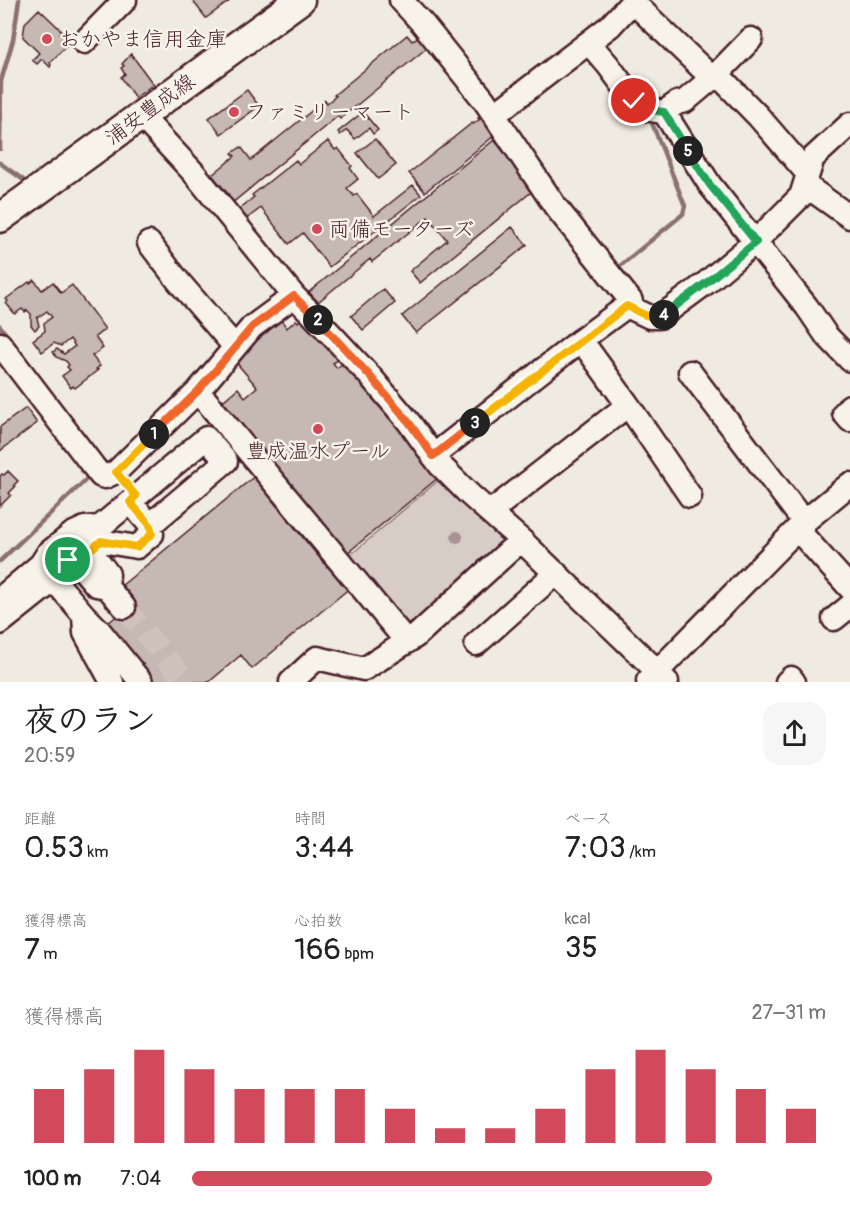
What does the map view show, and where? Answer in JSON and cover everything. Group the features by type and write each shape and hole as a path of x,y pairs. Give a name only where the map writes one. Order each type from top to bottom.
{"main road":[{"name":"浦安豊成線","path":"0,218 300,0"},
{"path":"0,189 9,194 30,197"}],"street":[{"path":"84,42 125,0"},
{"path":"401,0 484,100 498,112 555,206 631,301 631,308"},
{"path":"498,112 636,4 758,116 816,195 850,218"},
{"path":"589,43 609,65 639,107 653,110 685,101 715,76 751,39"},
{"path":"653,110 807,307 826,335 850,360"},
{"path":"141,116 194,173 294,296 370,376 408,421 433,456 470,495 494,509 655,674 800,521 850,484"},
{"path":"631,308 650,317 660,317 756,242 801,196 813,158 850,124"},
{"path":"149,243 235,347"},
{"path":"102,470 198,391 252,327 294,296"},
{"path":"433,456 631,308"},
{"path":"0,344 102,470 133,499 150,525 152,534 137,547 101,541 1,597"},
{"path":"583,344 690,496"},
{"path":"690,372 850,588"},
{"path":"198,391 407,642"},
{"path":"494,509 628,405"},
{"path":"850,406 844,412 850,420"},
{"path":"112,682 84,624 62,564 48,553 72,534 85,528 100,527 224,422"},
{"path":"150,525 226,461 206,438"},
{"path":"291,682 317,658 364,669 416,636 527,545"},
{"path":"0,623 62,564 80,566 96,585 107,587 124,608"},
{"path":"476,644 556,573"},
{"path":"84,624 123,682"},
{"path":"84,624 98,629 141,682"},
{"path":"787,682 791,678 794,682"}],"shaded area":[{"path":"440,479 504,543 413,622 407,623 401,619 348,557"}],"building":[{"path":"192,0 231,0 206,18"},
{"path":"39,9 70,42 50,63 50,67 42,59 37,64 32,60 39,53 23,37 25,23"},
{"path":"407,35 412,41 419,36 428,47 340,119 338,116 231,204 225,198 229,195 212,175 235,156 232,153 241,147 251,160 325,100 327,103 336,96 334,95"},
{"path":"131,54 156,88 154,90 151,86 135,98 121,77 125,74 121,68 124,66 122,64"},
{"name":"ファミリーマート","path":"247,90 259,106 221,134 209,118"},
{"path":"363,112 378,130 373,134 369,128 355,139 347,130 340,135 338,132"},
{"path":"484,113 500,131 425,192 409,173 480,119 478,118"},
{"path":"375,139 396,165 378,179 357,153"},
{"path":"494,140 535,189 420,283 410,271 447,240 428,217 372,262 370,259 318,302 309,292"},
{"path":"328,141 335,150 338,148 352,166 350,168 358,179 347,188 354,196 357,194 374,216 413,185 421,195 329,267 303,233 289,244 261,208 245,220 238,210 254,197 252,195 296,160 299,164"},
{"path":"512,227 527,245 416,333 402,316"},
{"path":"34,280 42,290 53,282 61,293 72,285 105,329 95,337 103,348 92,356 100,366 96,369 98,370 75,388 73,386 71,388 62,376 70,370 67,367 69,365 66,361 56,357 53,352 57,349 64,354 75,346 70,339 61,346 54,343 42,352 33,340 45,331 44,323 52,317 47,311 37,318 39,326 35,330 31,325 31,314 27,310 25,312 22,309 15,314 6,303 8,301 6,299"},
{"path":"383,289 395,303 363,330 351,316"},
{"path":"303,317 338,360 333,363 337,368 343,363 439,477 345,555 218,402 224,400 238,388 245,397 257,387 234,360 281,320 287,328"},
{"path":"26,408 37,423 0,451 0,427"},
{"path":"8,471 18,481 9,493 11,495 0,506 0,476"},
{"path":"256,475 276,498 273,501 327,567 331,563 351,587 252,669 241,655 209,682 155,682 107,624 134,601 121,586"}],"waterway":[{"path":"0,149 1,81 13,40 19,0"},
{"path":"614,271 683,214 685,206 650,118"},
{"path":"0,163 29,184"},
{"path":"0,326 11,341"},
{"path":"0,561 92,474"},
{"path":"505,569 524,553"}],"tunnel":[{"path":"124,607 186,682"}],"place":[{"name":"おかやま信用金庫","path":"47,39"},
{"name":"ファミリーマート","path":"234,112"},
{"name":"両備モーターズ","path":"317,229"},
{"name":"豊成温水プール","path":"318,429"}],"route":[{"path":"68,560 75,563 101,541 137,547 152,534 150,525 130,502 136,496 116,472 198,391 252,327 294,296 370,376 408,421 433,456 627,306 650,317 660,317 706,283 756,242 710,185 664,112 644,109 634,101"}]}
